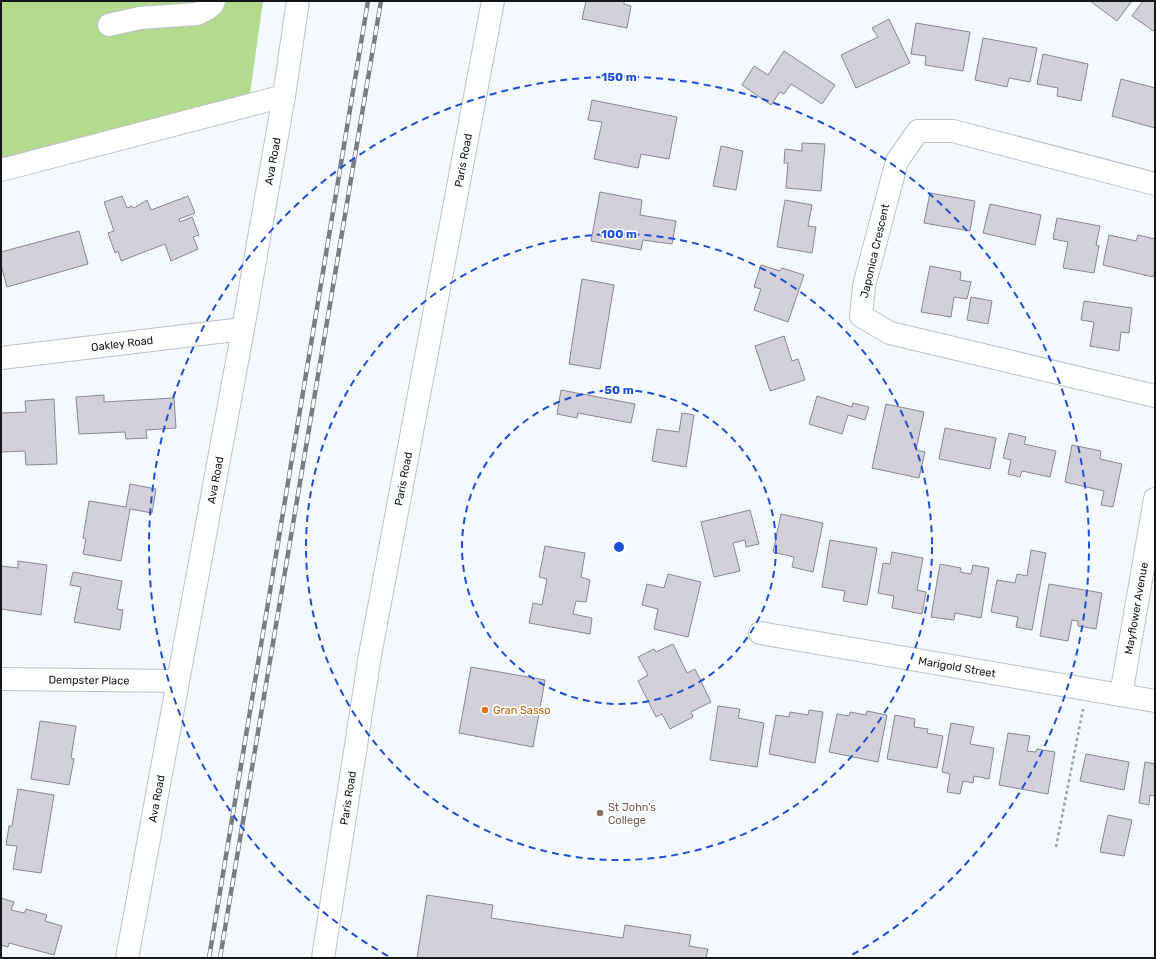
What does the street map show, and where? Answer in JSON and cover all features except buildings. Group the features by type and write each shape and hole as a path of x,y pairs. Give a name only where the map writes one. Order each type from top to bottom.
{"street":[{"path":"109,25 144,17 197,14 207,9 214,1"},
{"name":"Ava Road","path":"126,958 243,329 284,96 298,1"},
{"name":"Paris Road","path":"323,958 370,655 493,1"},
{"path":"1,170 284,96"},
{"name":"Japonica Crescent","path":"1155,184 953,130 918,131 897,161 864,286 861,316 890,333 1155,396"},
{"name":"Oakley Road","path":"1,358 243,329"},
{"name":"Mayflower Avenue","path":"1121,695 1155,499"},
{"name":"Marigold Street","path":"760,633 1155,701"},
{"name":"Dempster Place","path":"1,679 178,681"}],"path":[{"path":"1056,847 1087,689"}],"green space":[{"path":"1,1 263,1 249,101 1,170"}],"railway":[{"path":"209,958 368,1"},
{"path":"220,958 381,1"}],"place":[{"name":"Gran Sasso","path":"485,710"},
{"name":"St John's College","path":"600,813"}]}
